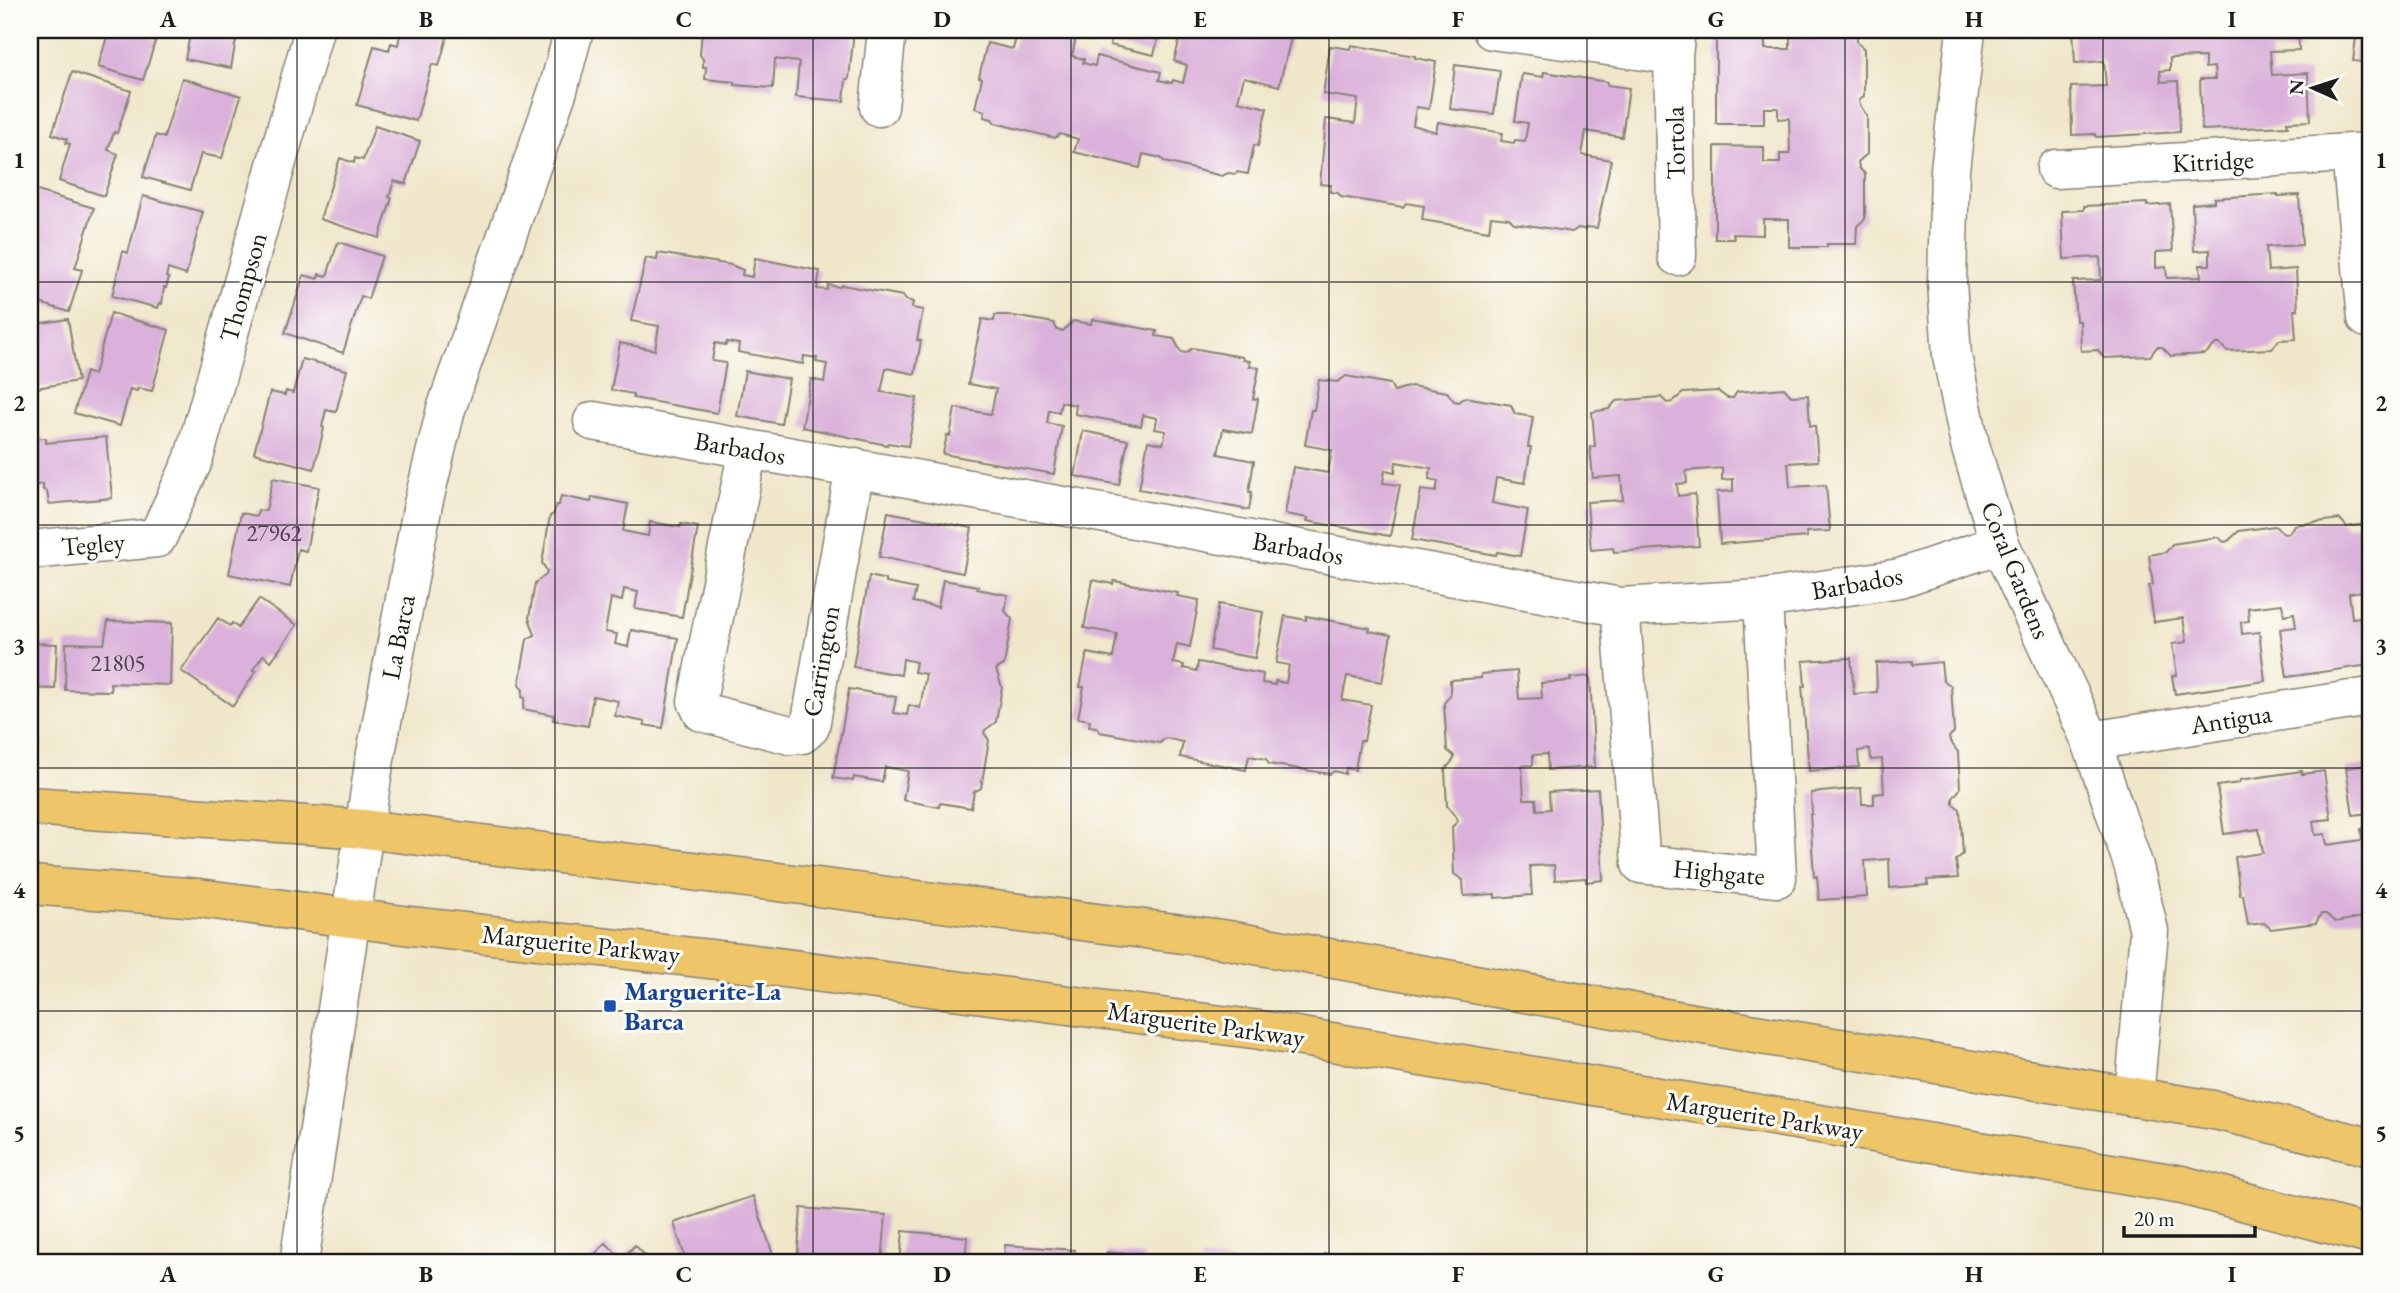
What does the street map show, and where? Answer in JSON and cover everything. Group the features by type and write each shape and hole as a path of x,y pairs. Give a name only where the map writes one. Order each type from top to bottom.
{"main road":[{"path":"30,806 365,829 1222,939 1749,1034 2219,1111 2370,1147"},
{"name":"Marguerite Parkway","path":"30,885 199,898 746,963 1260,1030 2182,1185 2370,1235"}],"street":[{"name":"Thompson","path":"157,538 193,461 314,30"},
{"name":"La Barca","path":"299,1263 374,764 423,504 446,409 558,90 574,30"},
{"path":"879,107 887,30"},
{"path":"1492,30 1675,43"},
{"name":"Coral Gardens","path":"1966,30 1951,170 1947,282 1952,356 1969,445 2000,544 2091,741 2134,867 2149,931 2134,1097"},
{"name":"Tortola","path":"1675,43 1677,256"},
{"path":"2361,153 2367,318 2370,317"},
{"name":"Kitridge","path":"2056,169 2361,153"},
{"name":"Barbados","path":"593,421 1620,607 1763,600 1900,578 2000,544"},
{"name":"Carrington","path":"748,449 698,701 702,712 790,735 802,734 810,727 855,467"},
{"name":"Tegley","path":"30,550 157,538"},
{"name":"Highgate","path":"1620,607 1641,864 1777,878 1763,600"},
{"name":"Antigua","path":"2091,741 2370,697"}],"building":[{"path":"109,30 150,30 148,37 156,39 143,80 98,67"},
{"path":"191,30 263,30 262,35 246,32 245,35 237,34 231,68 185,59"},
{"path":"401,30 449,30 439,66 432,64 416,121 357,105 374,46 389,50 391,43 398,45"},
{"path":"702,30 854,30 844,101 796,97 799,62 775,59 773,88 705,79 706,67 703,67 700,55"},
{"path":"1018,30 1092,30 1090,41 1076,37 1072,56 1095,66 1097,56 1161,72 1159,80 1172,83 1173,80 1183,83 1187,65 1174,61 1182,30 1264,30 1270,31 1270,34 1291,38 1279,86 1244,77 1238,101 1267,108 1258,146 1254,145 1248,174 1237,172 1222,176 1143,154 1140,168 1074,152 1078,139 1060,134 1055,138 995,123 984,117 985,111 975,108 987,43 1013,49"},
{"path":"1113,30 1160,30 1154,55 1110,45"},
{"path":"1790,30 1857,30 1857,42 1864,49 1864,96 1859,100 1867,116 1867,154 1858,162 1859,168 1865,174 1865,219 1857,226 1856,244 1789,247 1789,219 1763,219 1763,235 1733,234 1734,239 1715,239 1715,146 1764,147 1764,163 1780,163 1780,154 1790,154 1789,118 1778,119 1778,108 1764,108 1764,124 1716,124 1716,32 1733,33 1733,36 1765,36 1765,49 1790,49"},
{"path":"2073,30 2298,30 2299,50 2270,51 2272,75 2308,73 2310,121 2287,122 2288,126 2202,130 2200,79 2215,79 2214,67 2205,68 2205,57 2170,58 2170,70 2160,71 2161,82 2178,81 2180,132 2096,137 2095,134 2072,135 2071,87 2106,86 2104,61 2075,63"},
{"path":"2357,30 2370,30 2370,63 2353,61"},
{"path":"1351,45 1436,62 1429,109 1416,107 1413,125 1436,132 1438,122 1503,133 1501,141 1525,141 1528,123 1515,121 1522,74 1543,77 1544,72 1629,88 1622,137 1586,131 1582,155 1611,160 1597,228 1578,228 1572,232 1514,223 1509,218 1491,216 1489,231 1422,220 1424,206 1406,203 1403,207 1341,197 1338,193 1330,192 1331,185 1320,184 1326,119 1355,123 1358,99 1323,94 1330,46 1350,49"},
{"path":"1455,65 1500,71 1494,114 1450,109"},
{"path":"72,72 131,91 117,133 114,132 108,150 118,154 104,196 59,181 70,144 66,143 67,139 52,134"},
{"path":"182,78 241,96 222,158 201,154 190,190 143,177 156,135 164,138"},
{"path":"375,126 420,141 406,184 394,181 389,197 392,198 379,238 320,219 340,158 354,163 355,158 363,160"},
{"path":"34,190 94,208 75,268 82,270 69,312 30,300 30,278 35,262 30,260 30,204"},
{"path":"2299,195 2302,245 2266,247 2268,271 2296,269 2296,339 2279,340 2272,349 2227,351 2220,344 2216,344 2205,354 2171,356 2162,347 2157,347 2150,356 2104,358 2098,350 2081,351 2080,321 2076,321 2073,281 2101,280 2100,257 2064,259 2062,211 2084,210 2084,206 2170,204 2173,251 2156,252 2156,268 2166,267 2167,278 2201,277 2200,265 2210,265 2210,250 2194,251 2192,204 2214,202 2214,198"},
{"path":"143,196 203,212 186,275 168,269 166,277 169,278 166,288 164,287 162,304 160,303 158,308 112,296 123,251 128,253"},
{"path":"338,242 382,256 368,299 361,296 343,353 285,333 304,275 318,279 319,274 327,276"},
{"path":"658,253 731,265 743,270 742,275 752,277 755,258 820,271 817,289 827,290 828,285 842,285 903,296 913,302 912,308 923,310 917,340 921,341 915,374 886,368 881,392 917,398 908,446 887,445 802,427 811,379 824,382 827,364 816,362 817,358 804,356 803,364 738,352 739,344 715,343 712,361 726,363 717,413 633,398 633,394 611,390 620,343 655,350 659,326 631,321 646,258 657,260"},
{"path":"111,313 169,330 152,391 130,389 120,426 74,413 86,372 94,375"},
{"path":"995,315 1054,323 1057,330 1063,331 1073,321 1091,324 1092,319 1157,331 1156,336 1174,339 1181,352 1186,353 1192,348 1242,357 1250,361 1249,366 1259,368 1253,399 1258,399 1252,434 1223,429 1218,454 1254,461 1249,510 1139,489 1148,441 1163,444 1166,431 1155,429 1157,418 1143,415 1141,426 1075,414 1076,405 1061,402 1059,412 1049,410 1047,423 1062,426 1054,474 943,454 947,435 950,436 955,408 991,414 996,389 968,384 982,319 994,321"},
{"path":"68,319 78,381 36,388 36,385 30,386 30,325"},
{"path":"302,359 347,370 336,412 326,410 314,469 254,453 270,392 285,395 286,391 293,393"},
{"path":"745,371 789,379 781,424 737,416"},
{"path":"1346,376 1390,384 1394,391 1411,386 1447,392 1454,401 1459,402 1465,397 1511,405 1515,414 1533,417 1525,483 1496,478 1492,503 1528,510 1520,556 1497,552 1496,555 1412,540 1421,490 1436,492 1438,481 1429,479 1431,468 1396,462 1395,472 1385,470 1383,483 1400,485 1390,536 1307,521 1308,518 1285,514 1293,467 1328,473 1332,450 1305,445 1319,380 1338,382"},
{"path":"1784,388 1791,396 1808,395 1810,426 1815,426 1818,461 1788,463 1790,487 1826,485 1830,531 1806,532 1807,537 1720,544 1717,492 1733,491 1733,479 1722,480 1722,468 1686,471 1687,483 1677,484 1678,496 1695,494 1699,546 1614,552 1613,548 1591,550 1587,502 1623,500 1621,476 1593,478 1590,447 1595,446 1592,412 1609,409 1616,401 1661,397 1667,403 1683,393 1718,391 1727,398 1733,398 1737,392"},
{"path":"1083,431 1128,440 1119,485 1075,476"},
{"path":"106,437 112,498 49,504 43,484 30,486 30,439 46,438 46,443"},
{"path":"273,478 319,487 306,551 298,549 290,587 229,574 241,513 257,516 258,510 266,511"},
{"path":"561,496 591,502 592,497 628,504 623,531 648,536 650,522 698,527 682,617 635,609 638,592 624,589 622,601 611,598 605,632 617,634 615,644 628,647 631,630 678,638 663,728 615,716 618,701 593,696 588,726 553,720 554,715 523,709 525,698 522,697 523,690 519,685 527,639 535,635 529,618 535,583 546,575 547,571 542,563 550,516 554,514 556,505 559,505"},
{"path":"888,512 972,528 963,573 879,557"},
{"path":"2340,519 2347,527 2364,524 2370,553 2370,590 2349,593 2352,618 2367,616 2370,665 2287,677 2280,629 2296,627 2294,613 2284,615 2282,604 2248,608 2249,621 2241,622 2242,634 2259,632 2265,681 2175,694 2172,676 2177,675 2172,644 2187,642 2183,618 2154,622 2149,586 2153,585 2149,555 2166,552 2172,544 2218,537 2224,542 2228,541 2239,531 2275,526 2284,534 2289,533 2294,525"},
{"path":"869,576 886,580 886,583 916,589 913,602 938,607 943,580 1008,595 1005,611 1012,619 1004,665 996,669 1002,687 996,722 984,733 989,740 981,788 974,792 971,808 940,803 939,807 903,800 908,771 885,767 882,782 854,777 853,781 833,778 849,689 896,697 893,713 907,715 909,705 920,708 926,674 914,672 916,662 903,659 901,675 853,667"},
{"path":"1093,580 1113,584 1114,581 1178,593 1177,596 1199,600 1190,647 1177,644 1173,663 1197,671 1198,662 1263,674 1262,683 1286,683 1289,665 1276,663 1285,616 1306,620 1306,616 1370,628 1369,631 1391,635 1382,682 1347,676 1342,700 1371,705 1355,770 1346,768 1345,774 1334,771 1330,774 1269,764 1266,759 1249,756 1246,770 1180,757 1183,742 1165,738 1160,743 1100,732 1096,727 1089,726 1090,720 1078,718 1084,687 1080,687 1087,653 1113,658 1117,634 1084,628"},
{"path":"259,599 297,625 271,661 263,655 233,706 181,671 218,618 238,628"},
{"path":"1219,604 1263,612 1255,658 1210,650"},
{"path":"108,621 172,623 170,685 110,683 111,691 65,690 66,643 104,644"},
{"path":"30,643 57,644 55,689 30,688"},
{"path":"1851,658 1854,694 1877,692 1876,663 1912,661 1913,665 1941,662 1943,680 1951,686 1954,732 1949,737 1958,752 1960,789 1953,798 1953,804 1960,809 1963,854 1956,860 1958,878 1927,880 1928,885 1890,888 1889,859 1865,861 1867,897 1819,900 1817,876 1814,877 1811,793 1861,788 1862,804 1874,804 1874,794 1884,793 1882,759 1871,760 1870,749 1858,751 1859,767 1809,771 1802,686 1805,686 1803,661"},
{"path":"1517,671 1519,699 1542,698 1541,683 1571,681 1570,678 1590,676 1595,767 1548,770 1547,754 1533,755 1533,765 1522,766 1524,799 1536,799 1537,810 1550,809 1549,792 1598,789 1603,880 1555,880 1554,865 1530,866 1532,895 1495,898 1495,894 1464,896 1463,880 1454,874 1452,827 1458,821 1447,806 1445,770 1454,756 1447,750 1444,703 1450,696 1450,680 1481,678 1481,674"},
{"path":"2370,760 2370,813 2353,815 2346,768 2368,765 2367,761"},
{"path":"2302,771 2302,774 2324,771 2331,819 2313,821 2315,835 2325,834 2327,845 2362,840 2361,829 2370,827 2370,916 2335,922 2326,914 2321,914 2316,923 2271,929 2264,923 2248,925 2243,895 2240,895 2235,857 2263,853 2259,829 2224,834 2217,786"},
{"path":"753,1196 776,1263 687,1263 674,1223"},
{"path":"801,1208 886,1215 882,1263 797,1263"},
{"path":"903,1231 967,1237 965,1263 900,1263"},
{"path":"606,1243 622,1259 635,1245 652,1263 586,1263"},
{"path":"1005,1245 1075,1250 1074,1263 1004,1263"},
{"path":"1107,1252 1144,1256 1143,1263 1106,1263"},
{"path":"1325,1254 1371,1258 1370,1263 1325,1263"},
{"path":"1201,1259 1232,1261 1232,1263 1201,1263"}],"place":[{"name":"Marguerite-La Barca","path":"610,1006"}]}
